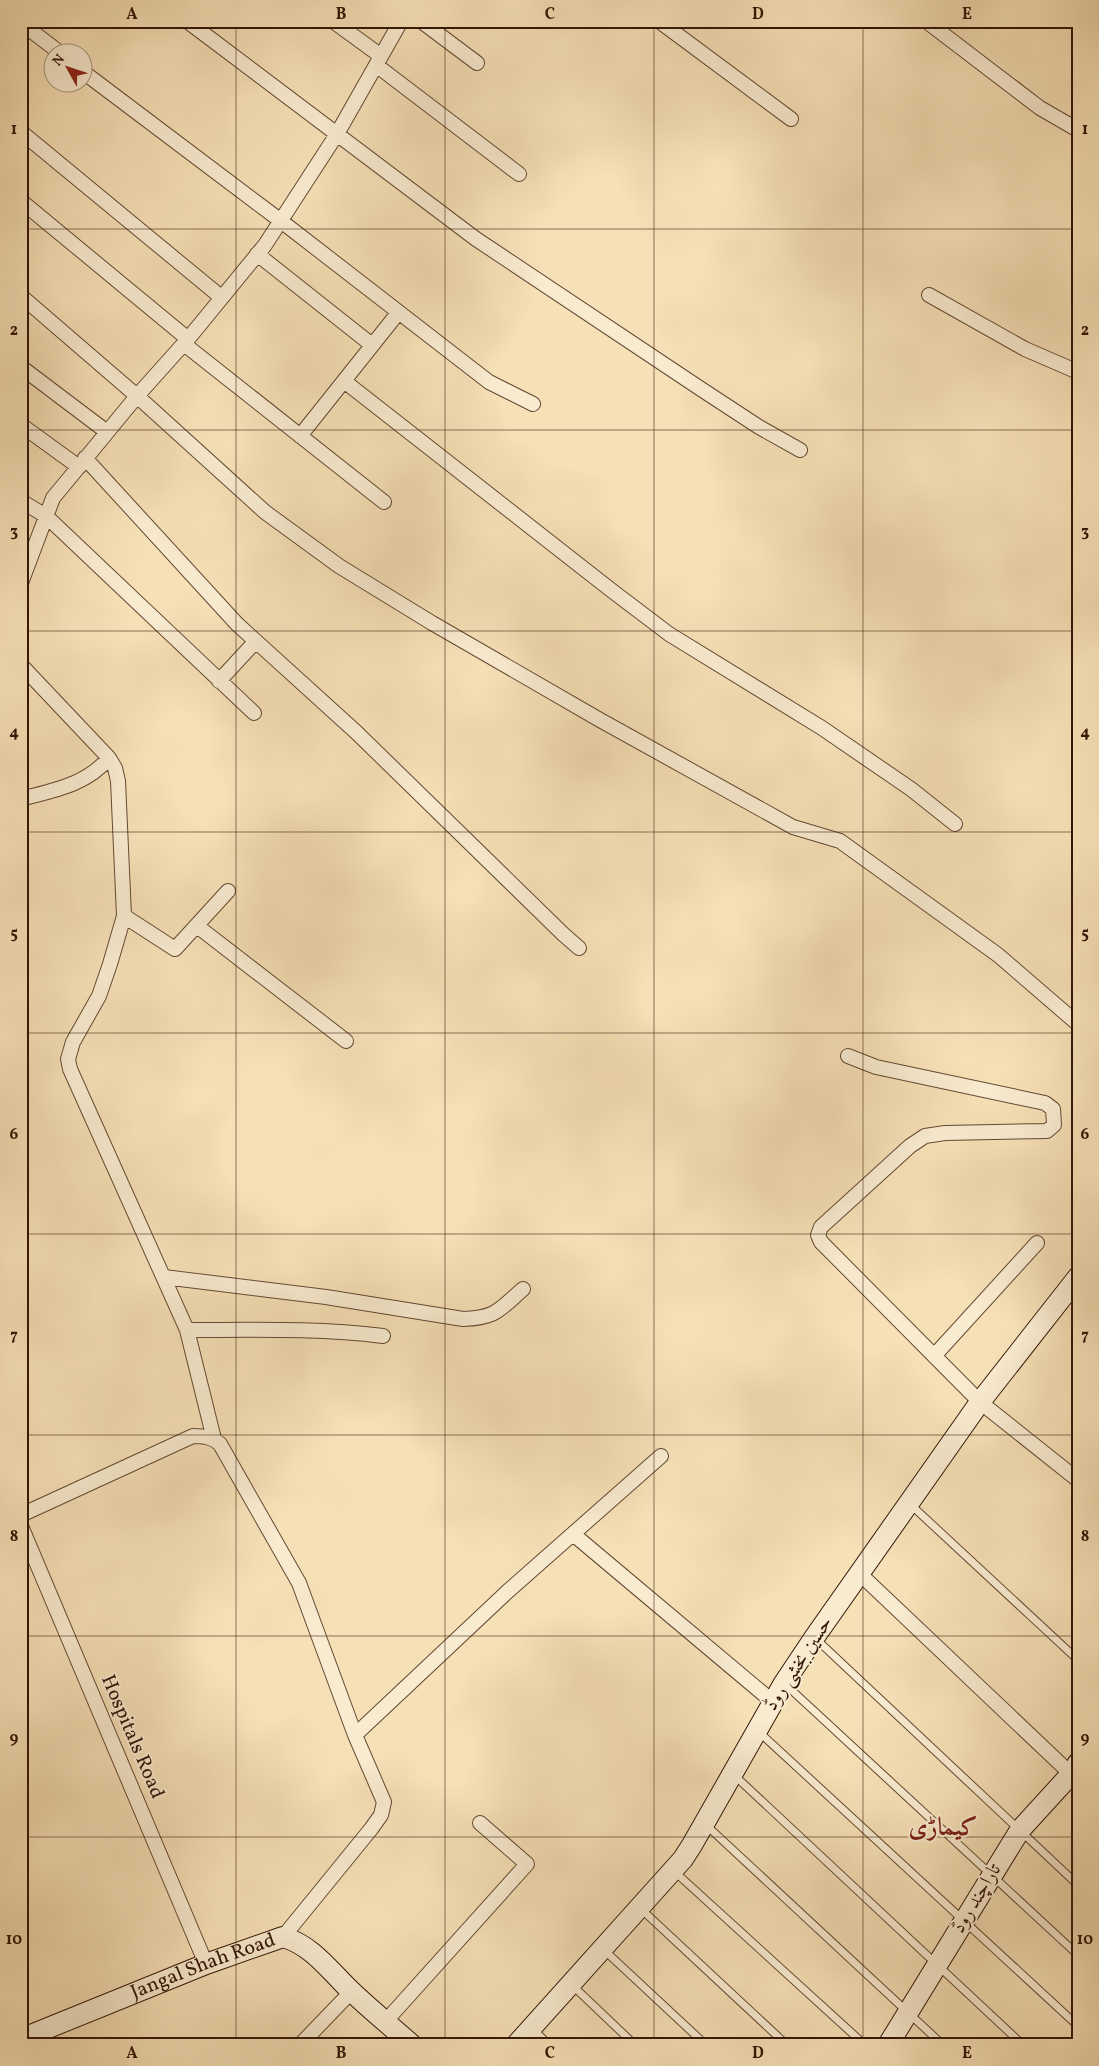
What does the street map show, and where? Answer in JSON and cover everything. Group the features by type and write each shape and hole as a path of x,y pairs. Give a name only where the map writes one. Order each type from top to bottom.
{"street":[{"path":"187,21 476,239 759,427 800,450"},
{"path":"333,21 379,61 519,174"},
{"path":"21,583 52,498 137,396 186,342 257,254 281,221 337,134 401,21"},
{"path":"421,21 477,62"},
{"path":"659,21 791,119"},
{"path":"926,21 1040,108 1078,130"},
{"path":"21,23 46,42"},
{"path":"92,79 281,221 489,382 533,404"},
{"path":"21,132 222,297"},
{"path":"21,201 186,342 384,502"},
{"path":"257,254 372,345"},
{"path":"929,295 1024,349 1078,372"},
{"path":"21,296 137,396 265,512 339,566 440,628 793,827 840,841 998,955 1078,1024"},
{"path":"300,436 398,313"},
{"path":"21,367 107,432"},
{"path":"344,381 670,634 822,728 911,789 955,824"},
{"path":"21,425 82,463 237,624 356,732 579,948"},
{"path":"21,501 46,516 254,713"},
{"path":"219,681 256,641"},
{"path":"21,665 109,758 115,768 118,782 124,916 99,996 73,1042 68,1059 70,1069 187,1330 214,1439"},
{"path":"21,800 70,785 97,772 109,758"},
{"path":"124,916 175,949 228,890"},
{"path":"197,926 346,1042"},
{"path":"848,1056 876,1067 1045,1103 1053,1109 1054,1125 1047,1132 945,1133 925,1136 910,1146 821,1227 818,1235 821,1242 980,1402 1078,1480"},
{"path":"934,1356 1037,1243"},
{"path":"164,1277 345,1300 463,1319 480,1319 493,1315 523,1289"},
{"name":"حسین بخشی روڈ","path":"516,2045 530,2027 673,1870 692,1845 784,1683 814,1638 980,1402 1078,1277"},
{"path":"187,1330 319,1330 383,1336"},
{"path":"21,1515 194,1436 214,1439 220,1444 299,1583 355,1735 384,1802 381,1815 371,1830 282,1937"},
{"path":"355,1735 507,1592 661,1456"},
{"name":"Hospitals Road","path":"21,1526 206,1964"},
{"path":"573,1534 773,1702"},
{"path":"860,1574 1074,1768"},
{"name":"تاراچند روڈ","path":"888,2045 909,2014 1020,1830 1074,1768"},
{"path":"385,2022 527,1864 480,1823"},
{"name":"Jangal Shah Road","path":"21,2039 206,1964 282,1937 296,1940 308,1948 352,1992 412,2045"},
{"path":"300,2045 352,1992"}],"lane":[{"path":"909,1504 1078,1660"},
{"path":"814,1638 1078,1885"},
{"path":"784,1683 1078,1955"},
{"path":"757,1730 1078,2026"},
{"path":"732,1773 1023,2045"},
{"path":"704,1823 943,2045"},
{"path":"673,1870 865,2045"},
{"path":"639,1907 787,2045"},
{"path":"602,1948 706,2045"},
{"path":"570,1984 635,2045"},
{"path":"530,2027 549,2045"}],"district":[{"name":"کیماڑی","path":"943,1828"}]}
